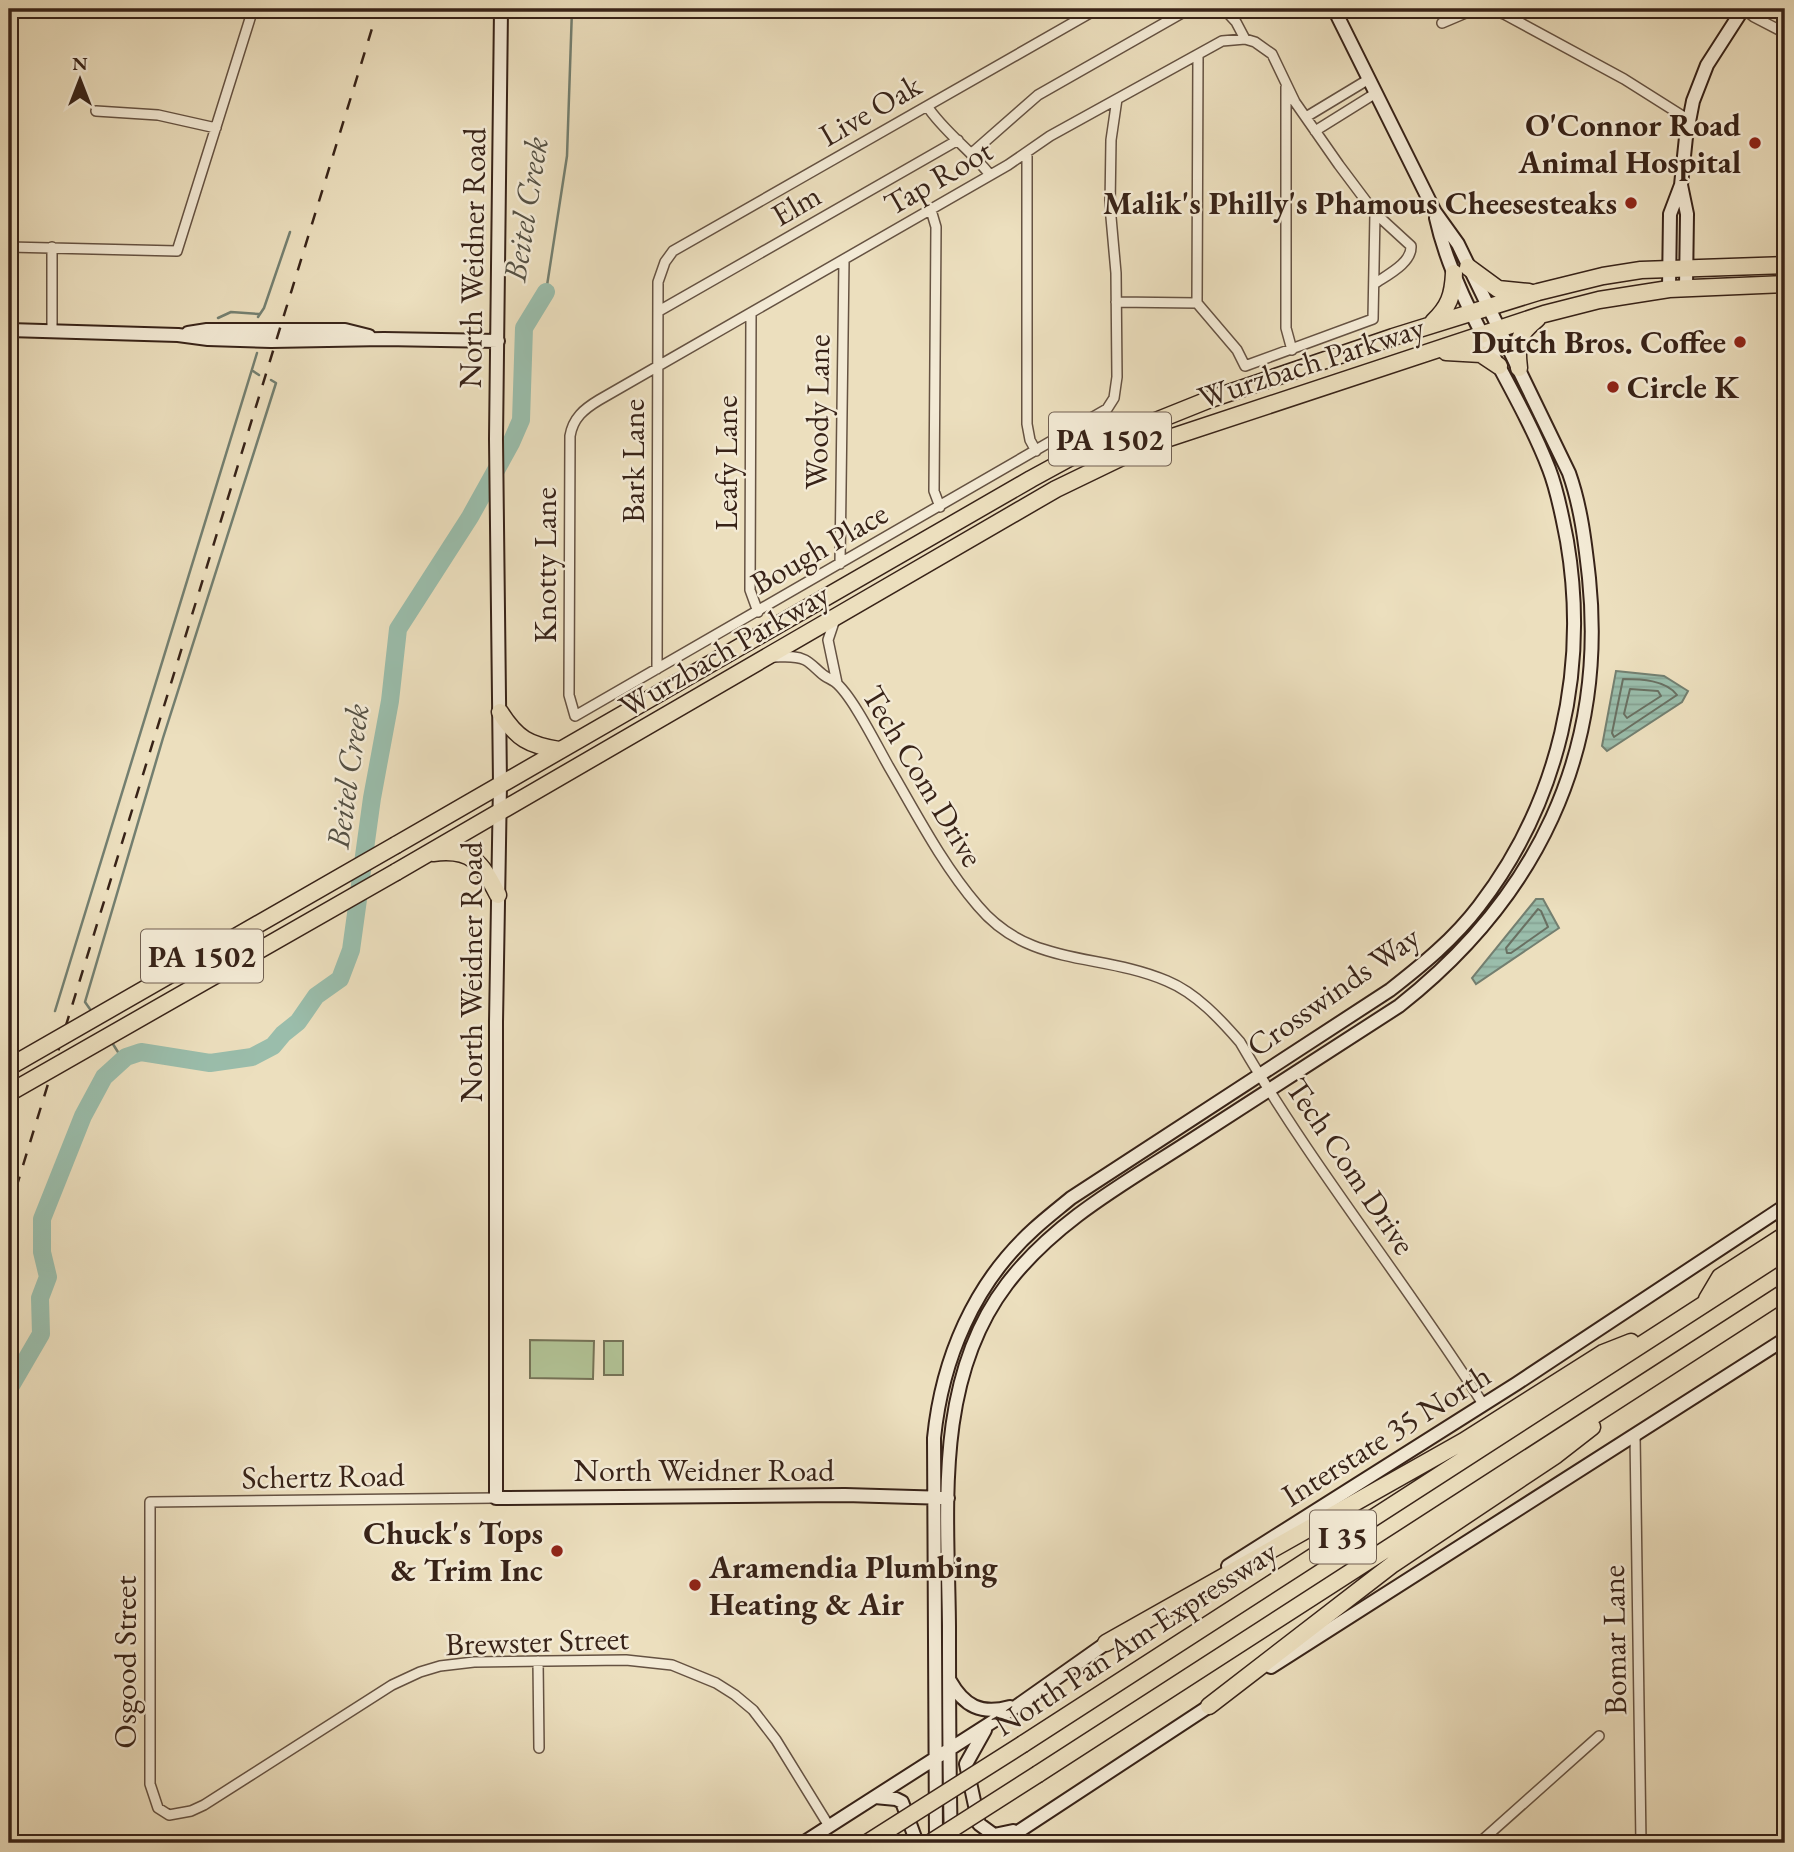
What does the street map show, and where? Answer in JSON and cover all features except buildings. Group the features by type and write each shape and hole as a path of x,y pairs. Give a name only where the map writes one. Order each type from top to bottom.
{"highway":[{"path":"1430,325 1451,301 1461,270 1498,289 1538,292 1603,276 1668,268 1785,265"},
{"name":"Wurzbach Parkway","path":"9,1093 428,854 1056,489 1109,461 1178,434 1544,314 1599,299 1669,289 1785,284"},
{"name":"Wurzbach Parkway","path":"9,1067 1087,449 1208,400 1430,325 1538,292"},
{"path":"1518,368 1519,337 1544,314"},
{"path":"1433,352 1462,351 1482,354 1499,366"},
{"path":"500,712 509,726 535,747 559,750"},
{"path":"428,854 455,850 473,858 488,875 498,895"},
{"path":"1704,1304 1720,1278 1785,1235"},
{"name":"North Pan Am Expressway","path":"867,1843 1785,1252"},
{"name":"North Pan Am Expressway","path":"930,1843 1785,1292"},
{"path":"1691,1353 1785,1303"},
{"path":"1106,1643 1464,1441 1603,1353 1663,1330"},
{"path":"1209,1706 1383,1571 1556,1455 1674,1363"}],"main road":[{"name":"North Weidner Road","path":"501,9 496,439 500,712 496,1498 845,1495 948,1498"},
{"path":"1334,9 1435,212 1443,248 1461,270 1481,311"},
{"path":"1669,289 1670,214 1681,185 1689,120 1699,82 1707,65 1744,9"},
{"path":"1681,185 1688,214 1686,288"},
{"name":"Crosswinds Way","path":"948,1498 949,1443 959,1388 977,1336 1006,1285 1045,1242 1081,1211 1426,986 1491,919 1524,872 1565,788 1583,723 1591,668 1592,614 1578,500 1554,437 1499,329 1481,311"},
{"name":"Crosswinds Way","path":"933,1498 934,1438 942,1384 956,1340 992,1276 1032,1230 1071,1198 1390,990 1413,972 1455,933 1478,907 1536,812 1560,743 1570,694 1574,639 1570,563 1560,503 1549,470 1483,335 1481,311"},
{"path":"9,330 271,341 498,341"},
{"path":"1573,593 1590,592"},
{"name":"Interstate 35 North","path":"803,1843 1017,1706 1106,1643 1483,1404 1785,1206"},
{"path":"992,1276 1006,1285"},
{"path":"1001,1843 1209,1706 1785,1339"},
{"path":"933,1498 936,1843"},
{"path":"948,1498 951,1843"},
{"path":"949,1680 959,1696 976,1707 990,1711 1017,1706"},
{"path":"989,1724 966,1764 979,1824 994,1835 1024,1828"},
{"path":"875,1797 902,1802 917,1843"}],"street":[{"path":"9,247 177,251 253,9"},
{"name":"Live Oak","path":"669,256 1097,9"},
{"path":"972,153 1038,94 1189,9"},
{"path":"1224,9 1236,22 1245,39 1266,48 1276,60 1295,102 1315,131 1375,213 1408,241 1412,250 1405,262 1374,284"},
{"path":"1442,23 1476,9 1490,9 1504,14 1624,79 1689,120"},
{"path":"1744,9 1785,33"},
{"name":"Tap Root","path":"579,414 598,400 931,210 1050,136 1222,41 1245,39"},
{"path":"1198,55 1197,303 1237,350 1245,366 1373,318 1375,213"},
{"path":"1306,117 1369,79"},
{"path":"1286,82 1286,328 1292,350"},
{"path":"1315,131 1376,93"},
{"name":"Bough Place","path":"575,716 1107,409 1114,398 1117,377 1116,273 1110,206 1111,141 1117,99"},
{"path":"927,106 947,132 972,153 990,175"},
{"path":"96,111 158,115 216,128"},
{"name":"Elm","path":"659,311 958,141"},
{"path":"1027,152 1027,424 1030,440 1036,451"},
{"path":"931,210 936,228 934,492 940,507"},
{"path":"52,247 52,331"},
{"name":"Bark Lane","path":"657,669 658,282 669,256"},
{"name":"Woody Lane","path":"840,564 844,260"},
{"path":"1116,302 1197,303"},
{"name":"Leafy Lane","path":"751,313 750,590 758,612"},
{"name":"Knotty Lane","path":"575,716 569,695 570,436 572,425 579,414"},
{"name":"Tech Com Drive","path":"835,619 828,640 836,683"},
{"name":"Tech Com Drive","path":"768,657 804,660 836,683 857,712 957,882 985,915 1021,939 1046,951 1066,957 1117,964 1170,982 1188,992 1223,1022 1240,1042 1259,1076 1345,1206 1428,1318 1483,1404"},
{"name":"Bomar Lane","path":"1635,1435 1641,1843"},
{"name":"Schertz Road","path":"150,1502 496,1498"},
{"name":"Osgood Street","path":"150,1502 150,1784 158,1808 169,1815"},
{"name":"Brewster Street","path":"169,1815 191,1811 204,1805 408,1677 440,1666 474,1662 626,1660 672,1665 716,1683 735,1695 766,1725 830,1826"},
{"path":"538,1661 539,1748"},
{"path":"1479,1843 1599,1736"}],"shaded area":[{"path":"530,1340 594,1341 593,1379 530,1378"},
{"path":"604,1341 623,1341 623,1375 604,1375"}],"water":[{"path":"1616,671 1664,676 1688,691 1682,702 1607,751 1602,746"},
{"path":"1536,899 1543,899 1559,928 1476,984 1472,978"}],"waterway":[{"name":"Beitel Creek","path":"546,292 567,156 572,9"},
{"path":"258,317 264,308 290,232"},
{"name":"Beitel Creek","path":"9,1389 41,1334 40,1298 48,1277 42,1252 42,1219 83,1116 104,1077 126,1057 141,1052 210,1063 252,1057 273,1046 298,1022 316,996 340,979 351,950 372,798 390,701 398,629 470,517 511,443 521,420 524,328 546,292"},
{"path":"218,318 231,312 259,314"},
{"path":"55,1011 257,353"},
{"path":"253,371 259,375"},
{"path":"92,1012 85,1002 163,738 276,383 271,380"},
{"path":"111,1041 123,1060"}],"railway":[{"path":"9,1211 378,9"}],"place":[{"name":"O'Connor Road Animal Hospital","path":"1755,143"},
{"name":"Malik's Philly's Phamous Cheesesteaks","path":"1631,203"},
{"name":"Dutch Bros. Coffee","path":"1740,342"},
{"name":"Circle K","path":"1613,387"},
{"name":"Chuck's Tops & Trim Inc","path":"557,1551"},
{"name":"Aramendia Plumbing Heating & Air","path":"695,1585"}]}
